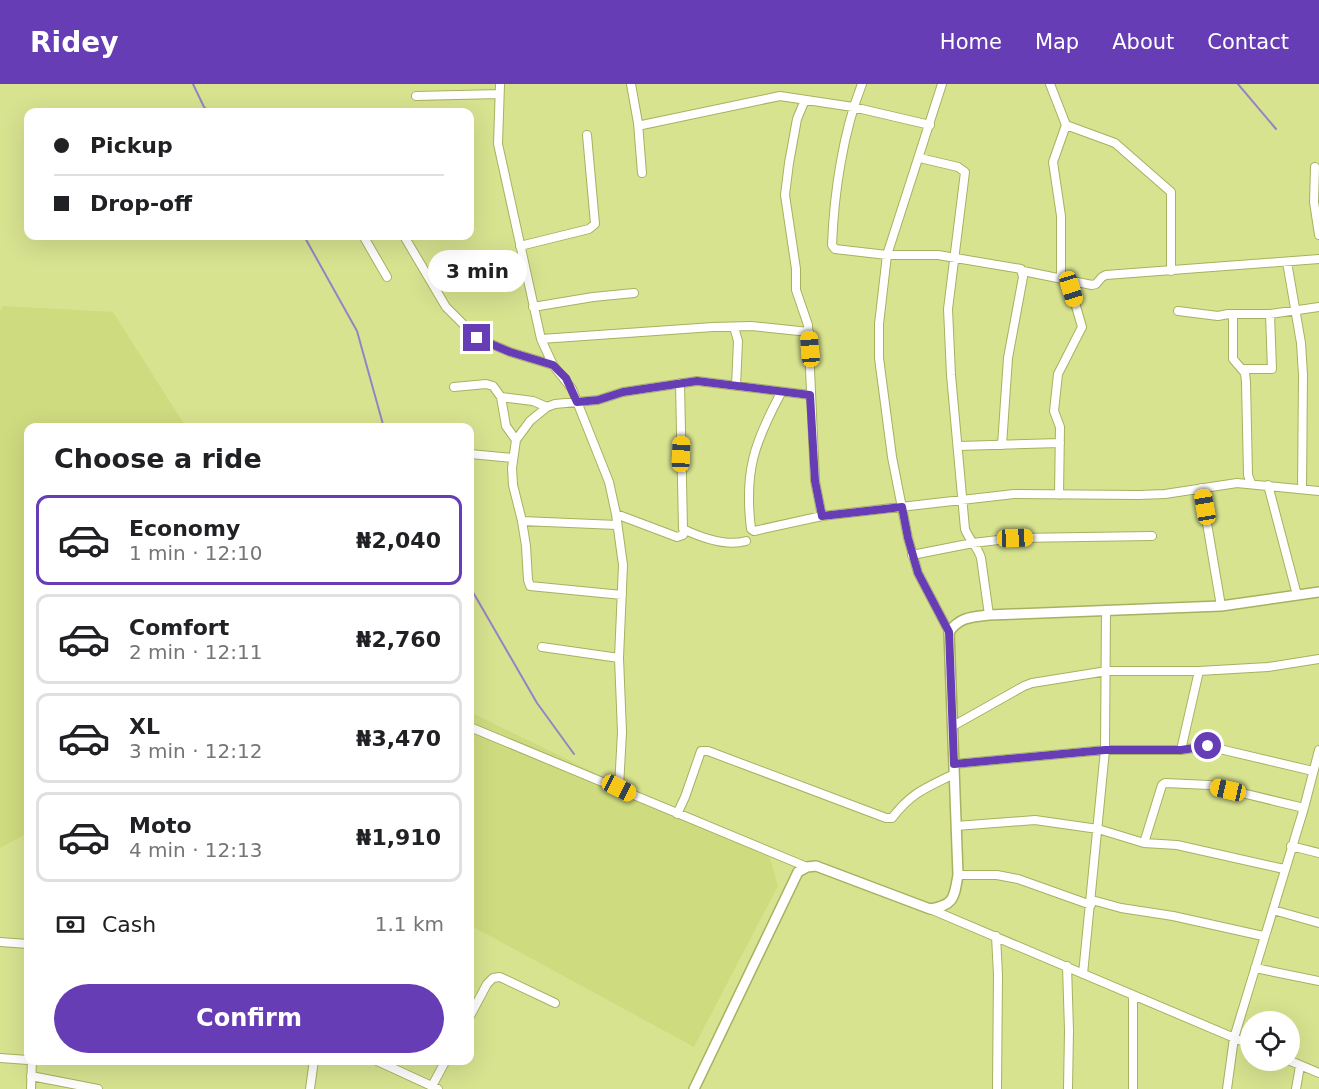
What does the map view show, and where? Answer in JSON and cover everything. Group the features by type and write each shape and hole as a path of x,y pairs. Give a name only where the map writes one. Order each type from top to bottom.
{"street":[{"path":"500,84 498,144 541,339 553,365 566,378 577,402 609,482 616,514 622,565 619,658 622,732 619,788"},
{"path":"631,84 638,123 642,173"},
{"path":"862,84 853,107 842,157 832,245 835,249 887,255 953,258 1022,269 1092,285 1106,275 1319,259"},
{"path":"930,909 945,907 954,896 958,874 949,632 918,573 912,555 892,457 879,358 879,324 887,255 942,84"},
{"path":"1050,84 1066,125 1053,162 1061,216 1061,279 1071,289 1082,327 1058,374 1054,411 1060,427 1059,495"},
{"path":"416,96 499,94"},
{"path":"638,123 780,96 853,107 930,125"},
{"path":"805,100 797,119 785,195 796,269 796,290 809,332 815,481 822,516"},
{"path":"1066,125 1115,143 1171,192 1171,271"},
{"path":"520,246 589,229 596,224 587,135"},
{"path":"920,158 958,167 965,172 948,309 951,375 965,529 981,558 988,615"},
{"path":"1315,167 1314,202 1319,235"},
{"path":"366,240 387,277"},
{"path":"406,240 446,307 477,338 510,352 553,365"},
{"path":"1287,262 1301,343 1302,489"},
{"path":"1002,445 1008,358 1023,271"},
{"path":"533,307 634,293"},
{"path":"1178,310 1218,316 1270,314 1319,307"},
{"path":"1228,314 1233,316 1233,358 1243,369 1246,382 1250,479"},
{"path":"1243,369 1272,369 1270,314"},
{"path":"541,339 751,326 809,332"},
{"path":"734,327 738,341 736,386"},
{"path":"622,595 530,586 522,521 513,486 513,458 516,440 530,421 547,407 555,404 598,400 623,392 697,381 810,395"},
{"path":"616,514 677,537 683,535 680,383"},
{"path":"454,387 486,384 496,388 501,397 506,426 516,440"},
{"path":"781,393 762,428 749,473 748,502 751,529 754,531 822,516 963,498 1014,494 1165,494 1250,479 1268,485 1319,491"},
{"path":"501,397 533,401 547,407"},
{"path":"958,446 1060,443"},
{"path":"474,454 513,458"},
{"path":"1268,485 1297,595"},
{"path":"1201,488 1221,606"},
{"path":"522,521 617,525"},
{"path":"684,530 713,540 731,543 746,541"},
{"path":"912,555 973,543 1026,538 1152,536"},
{"path":"949,632 957,622 966,617 1221,606 1319,592"},
{"path":"1083,974 1105,750 1106,610"},
{"path":"542,647 619,658"},
{"path":"953,726 1024,686 1107,671 1199,671 1268,667 1319,659"},
{"path":"1181,750 1199,671"},
{"path":"474,729 807,867"},
{"path":"677,814 701,751 708,751 752,766 886,818 892,818 905,801 954,769 1105,750 1181,750 1208,746 1313,771"},
{"path":"1227,1089 1234,1038 1284,869 1315,782 1313,771 1319,750"},
{"path":"1144,843 1162,785 1165,783 1209,785 1304,808"},
{"path":"956,826 1035,820 1098,829 1144,843 1177,845 1284,869"},
{"path":"1292,846 1319,853"},
{"path":"694,1089 798,872 807,867 816,866 996,936 1240,1040"},
{"path":"958,874 997,875 1018,879 1091,902 1173,916 1263,936"},
{"path":"1273,910 1319,923"},
{"path":"996,936 998,1089"},
{"path":"0,942 24,944"},
{"path":"1067,966 1068,1089"},
{"path":"1255,968 1319,981"},
{"path":"474,1008 487,984 493,978 500,977 555,1003"},
{"path":"1133,996 1133,1089"},
{"path":"0,1058 24,1060"},
{"path":"30,1065 31,1089"},
{"path":"310,1089 313,1065"},
{"path":"386,1065 435,1088 444,1065"},
{"path":"1300,1066 1319,1073"},
{"path":"1296,1089 1299,1071"},
{"path":"31,1076 98,1089"}],"shaded area":[{"path":"3,306 113,312 183,423 24,423 24,835 0,848 0,311"},
{"path":"474,714 770,858 778,886 694,1047 474,927"}],"waterway":[{"path":"193,84 205,108"},
{"path":"1238,84 1276,129"},
{"path":"306,240 357,331 383,423"},
{"path":"474,594 537,703 574,754"}],"route":[{"path":"477,338 510,352 553,365 566,378 577,402 598,400 623,392 697,381 810,395 815,481 822,516 902,507 918,573 949,632 954,764 1105,750 1181,750 1208,746"}]}
